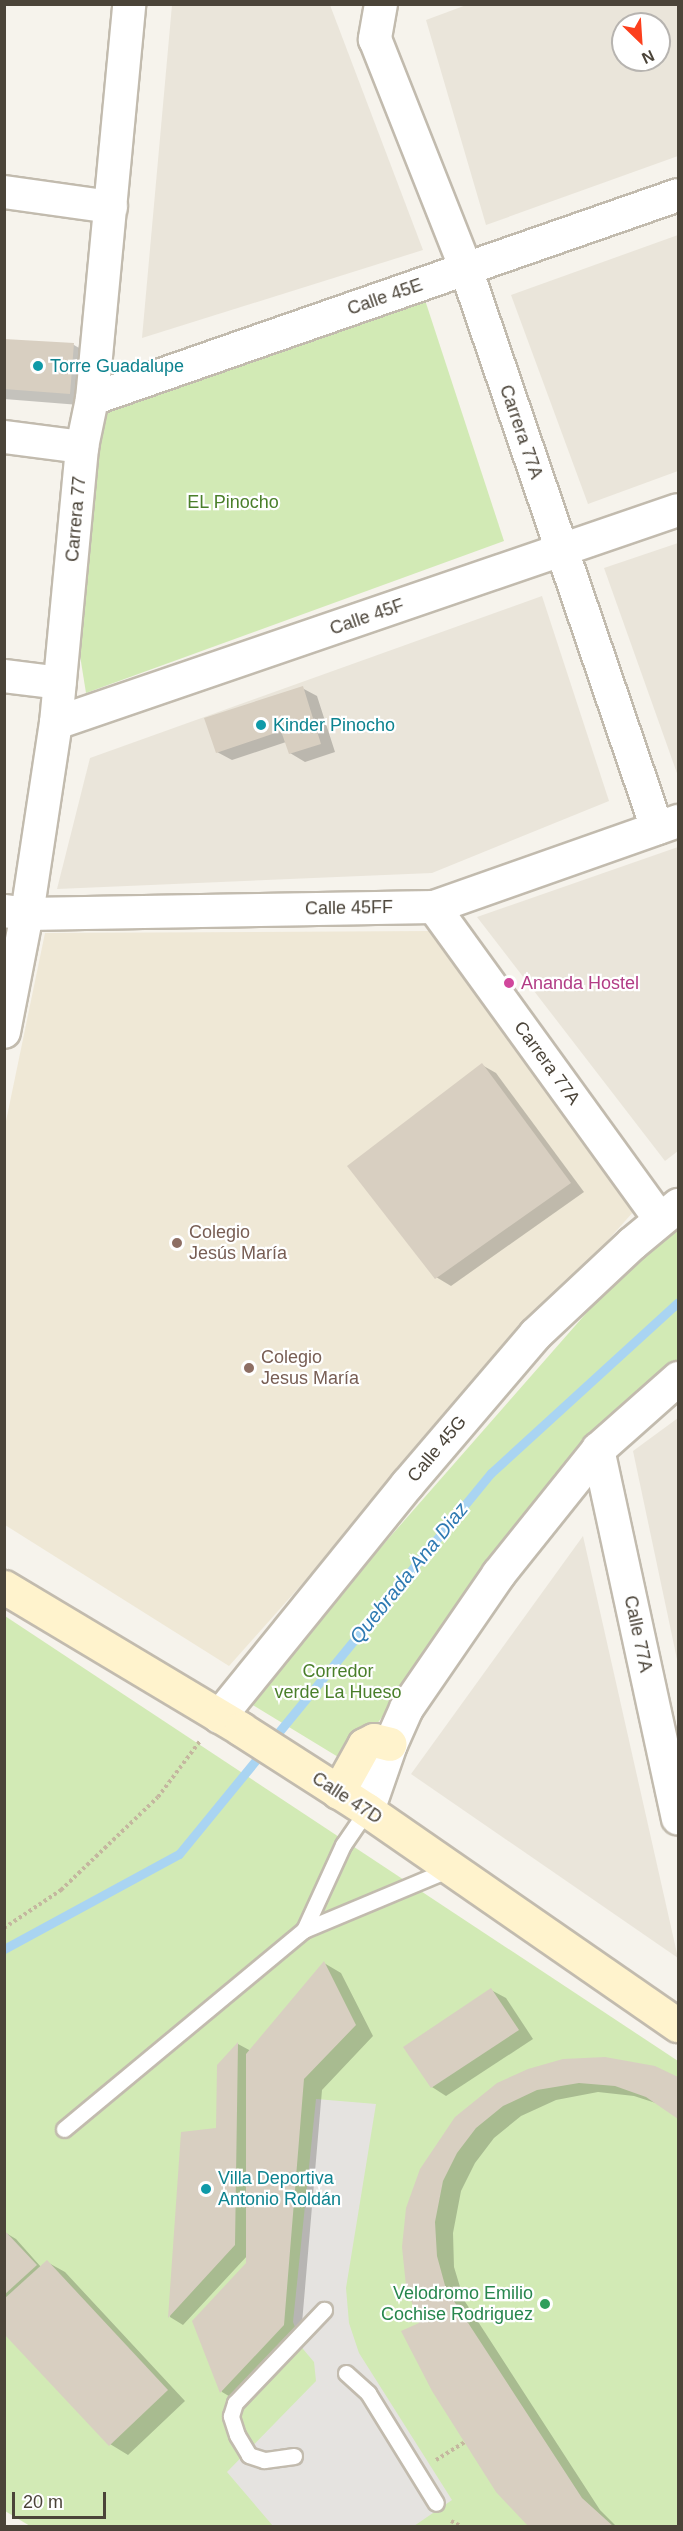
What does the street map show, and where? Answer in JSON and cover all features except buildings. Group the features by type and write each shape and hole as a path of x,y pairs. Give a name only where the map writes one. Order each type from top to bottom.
{"main road":[{"name":"Calle 47D","path":"4,1587 221,1726 367,1810 450,1869 586,1959 678,2025"},
{"path":"334,1789 364,1746 374,1740 390,1744"}],"street":[{"name":"Carrera 77","path":"4,1032 16,913 56,723 82,447 92,399 129,4"},
{"name":"Carrera 77A","path":"381,4 375,39 466,268 561,552 668,825"},
{"path":"4,192 111,207"},
{"name":"Calle 45E","path":"92,399 678,195"},
{"path":"4,437 82,447"},
{"name":"Calle 45F","path":"56,723 561,552 678,510"},
{"path":"4,676 60,683"},
{"name":"Calle 45FF","path":"16,913 434,907 668,825"},
{"name":"Carrera 77A","path":"434,907 669,1212"},
{"name":"Calle 45G","path":"221,1726 407,1484 535,1334 669,1212"},
{"path":"367,1810 390,1744 406,1708 498,1574 598,1449 678,1378"},
{"name":"Calle 77A","path":"598,1449 678,1818"}],"lane":[{"path":"304,1930 343,1845 367,1810"},
{"path":"64,2129 304,1930 450,1869"},
{"path":"294,2456 264,2460 249,2455 237,2435 231,2416 235,2403 324,2310"},
{"path":"346,2373 368,2393 436,2503"}],"path":[{"path":"4,1928 61,1890 158,1797 221,1726"},
{"path":"418,2472 465,2442"}],"shaded area":[{"path":"469,4 678,5 678,156 486,225 426,20"},
{"path":"172,5 330,5 423,250 142,338"},
{"path":"678,235 678,471 588,504 511,295"},
{"path":"678,543 678,776 604,568"},
{"path":"542,596 609,801 432,873 57,889 90,758"},
{"path":"678,847 678,1151 665,1161 477,917"},
{"name":"Colegio Jesus María","path":"430,931 634,1211 229,1666 5,1525 5,1126 45,933"},
{"path":"678,1418 678,1664 633,1451"},
{"path":"583,1536 626,1727 678,1958 411,1774"},
{"path":"316,2099 376,2104 346,2288 349,2323 359,2353 452,2500 414,2526 273,2526 227,2472 316,2381 314,2362 303,2349 293,2322"}],"green space":[{"name":"EL Pinocho","path":"425,300 504,541 86,693 78,643 104,408"},
{"name":"Corredor verde La Hueso","path":"678,1227 678,1362 583,1446 348,1763 246,1701 632,1261"},
{"path":"5,1616 678,2061 678,2526 30,2526 5,2511"}],"waterway":[{"name":"Quebrada Ana Diaz","path":"4,1949 179,1854 491,1473 678,1302"}],"place":[{"name":"Torre Guadalupe","path":"38,366"},
{"name":"Kinder Pinocho","path":"261,725"},
{"name":"Ananda Hostel","path":"509,983"},
{"name":"Colegio Jesús María","path":"177,1243"},
{"name":"Colegio Jesus María","path":"249,1368"},
{"name":"Villa Deportiva Antonio Roldán","path":"206,2189"},
{"name":"Velodromo Emilio Cochise Rodriguez","path":"545,2304"}]}
